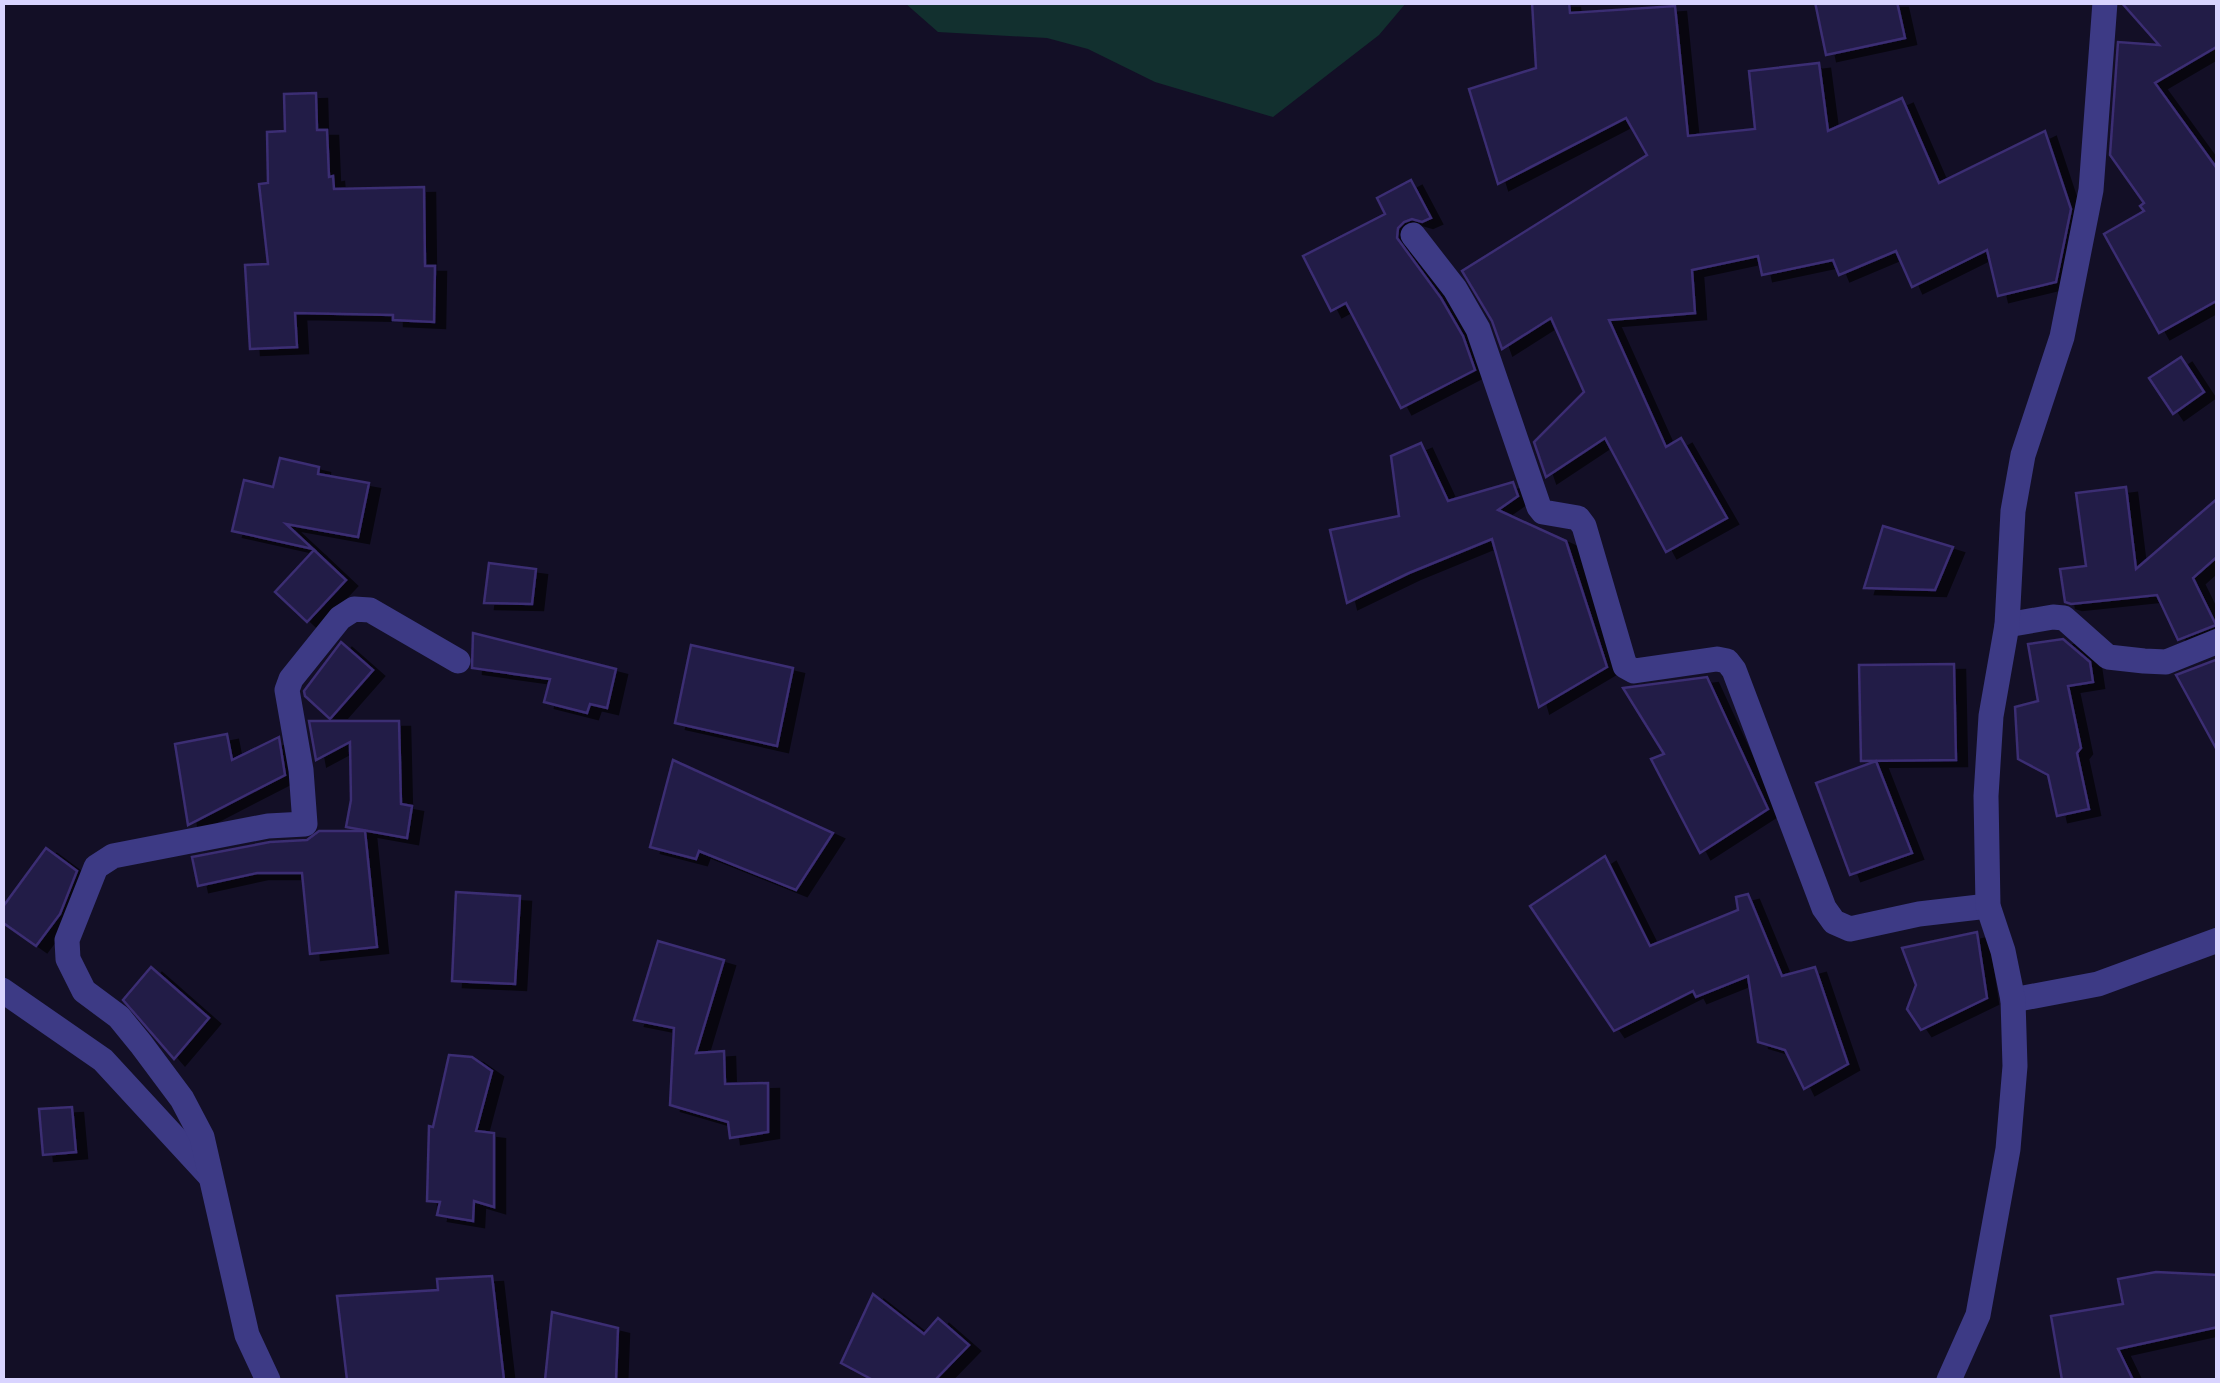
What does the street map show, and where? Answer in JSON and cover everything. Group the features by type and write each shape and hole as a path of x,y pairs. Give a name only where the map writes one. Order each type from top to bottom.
{"street":[{"path":"1950,1380 1978,1315 2008,1150 2014,1066 2013,1000 1988,906 1986,796 1991,716 2008,625 2013,511 2023,455 2062,337 2091,190 2105,2"},
{"path":"1413,235 1454,289 1478,329 1538,506 1550,514 1578,518 1584,526 1625,666 1634,671 1717,659 1734,670 1824,908 1834,922 1850,928 1988,906"},
{"path":"268,1380 248,1335 202,1137 182,1099 119,1017 84,991 68,958 68,940 96,867 113,856 268,826 305,824 301,770 287,690 291,679 340,618 354,609 370,610 458,662"},
{"path":"2008,625 2064,618 2108,657 2144,661 2166,662 2218,641"},
{"path":"2013,1000 2098,984 2218,940"},
{"path":"2,990 103,1060 211,1177"}],"green space":[{"path":"905,2 1406,3 1379,35 1273,117 1155,82 1088,49 1047,38 938,32"}],"building":[{"path":"1532,2 1569,2 1570,13 1675,6 1688,136 1755,129 1749,71 1819,63 1828,131 1902,98 1939,183 2045,131 2071,209 2056,282 1998,296 1987,250 1912,287 1896,251 1839,275 1833,260 1762,275 1758,256 1692,270 1695,313 1609,320 1666,447 1681,438 1727,518 1666,552 1605,438 1546,477 1534,442 1584,392 1551,318 1502,349 1492,321 1462,271 1647,155 1626,118 1498,184 1469,89 1536,68"},
{"path":"1815,2 1897,2 1905,38 1826,55"},
{"path":"2121,2 2218,2 2218,46 2155,83 2218,170 2218,300 2159,333 2104,234 2144,211 2140,206 2144,203 2110,155 2118,42 2159,45"},
{"path":"316,93 317,130 327,130 329,177 333,176 334,189 424,187 425,266 435,266 434,322 393,320 393,315 295,313 297,347 250,349 245,265 268,264 259,184 268,183 267,132 285,131 284,94"},
{"path":"1411,180 1431,218 1404,222 1398,228 1397,238 1441,298 1463,336 1475,370 1401,408 1346,303 1331,311 1303,256 1385,214 1377,198"},
{"path":"2181,357 2204,392 2173,414 2149,378"},
{"path":"1421,443 1448,501 1513,482 1518,496 1498,510 1566,541 1607,667 1539,707 1492,539 1347,603 1330,530 1399,516 1391,456"},
{"path":"280,458 319,467 318,474 369,483 358,537 286,524 313,549 232,531 244,480 273,487"},
{"path":"2126,487 2136,569 2218,498 2218,556 2193,578 2216,625 2178,640 2157,595 2065,602 2060,569 2086,566 2076,493"},
{"path":"1883,526 1953,547 1935,590 1864,588"},
{"path":"314,550 346,580 307,622 275,592"},
{"path":"489,563 536,569 532,604 484,603"},
{"path":"473,633 616,669 607,708 590,704 587,713 544,702 550,679 472,668"},
{"path":"2063,639 2090,662 2093,682 2068,686 2089,809 2057,816 2048,775 2018,759 2015,707 2038,701 2028,644"},
{"path":"341,642 373,670 330,719 304,691"},
{"path":"691,645 793,668 777,746 675,723"},
{"path":"2218,659 2218,752 2176,675"},
{"path":"1954,664 1956,760 1861,761 1859,665"},
{"path":"1707,677 1768,809 1700,853 1651,759 1664,754 1623,688"},
{"path":"309,721 399,721 401,804 412,806 407,838 346,827 351,800 350,742 316,760"},
{"path":"227,734 232,760 279,737 285,775 188,825 175,744"},
{"path":"673,760 833,833 796,890 699,851 696,859 650,847"},
{"path":"1876,761 1912,853 1850,875 1816,783"},
{"path":"319,831 365,831 377,947 310,954 302,873 257,873 198,886 192,857 270,842 307,840"},
{"path":"46,848 77,871 60,914 36,946 2,922 2,908"},
{"path":"1605,856 1650,946 1738,910 1736,897 1748,894 1782,976 1815,967 1848,1064 1804,1089 1785,1050 1758,1042 1748,976 1696,997 1693,991 1614,1031 1530,906"},
{"path":"456,892 520,896 515,984 452,981"},
{"path":"1977,932 1987,998 1921,1030 1907,1009 1916,985 1902,948"},
{"path":"658,941 724,960 696,1053 724,1051 725,1084 768,1083 768,1132 730,1138 728,1122 670,1105 674,1028 634,1020"},
{"path":"151,967 209,1018 174,1059 123,1000"},
{"path":"449,1055 472,1057 492,1071 476,1131 494,1133 494,1207 474,1201 473,1221 437,1215 440,1202 427,1201 429,1126 433,1127"},
{"path":"72,1107 76,1152 43,1155 39,1109"},
{"path":"2156,1272 2218,1275 2218,1327 2118,1349 2133,1380 2062,1380 2051,1316 2123,1304 2118,1279"},
{"path":"492,1276 504,1380 347,1380 337,1296 438,1290 437,1279"},
{"path":"873,1294 924,1334 938,1318 969,1345 935,1380 873,1380 841,1363"},
{"path":"552,1312 618,1328 616,1380 545,1380"}]}
